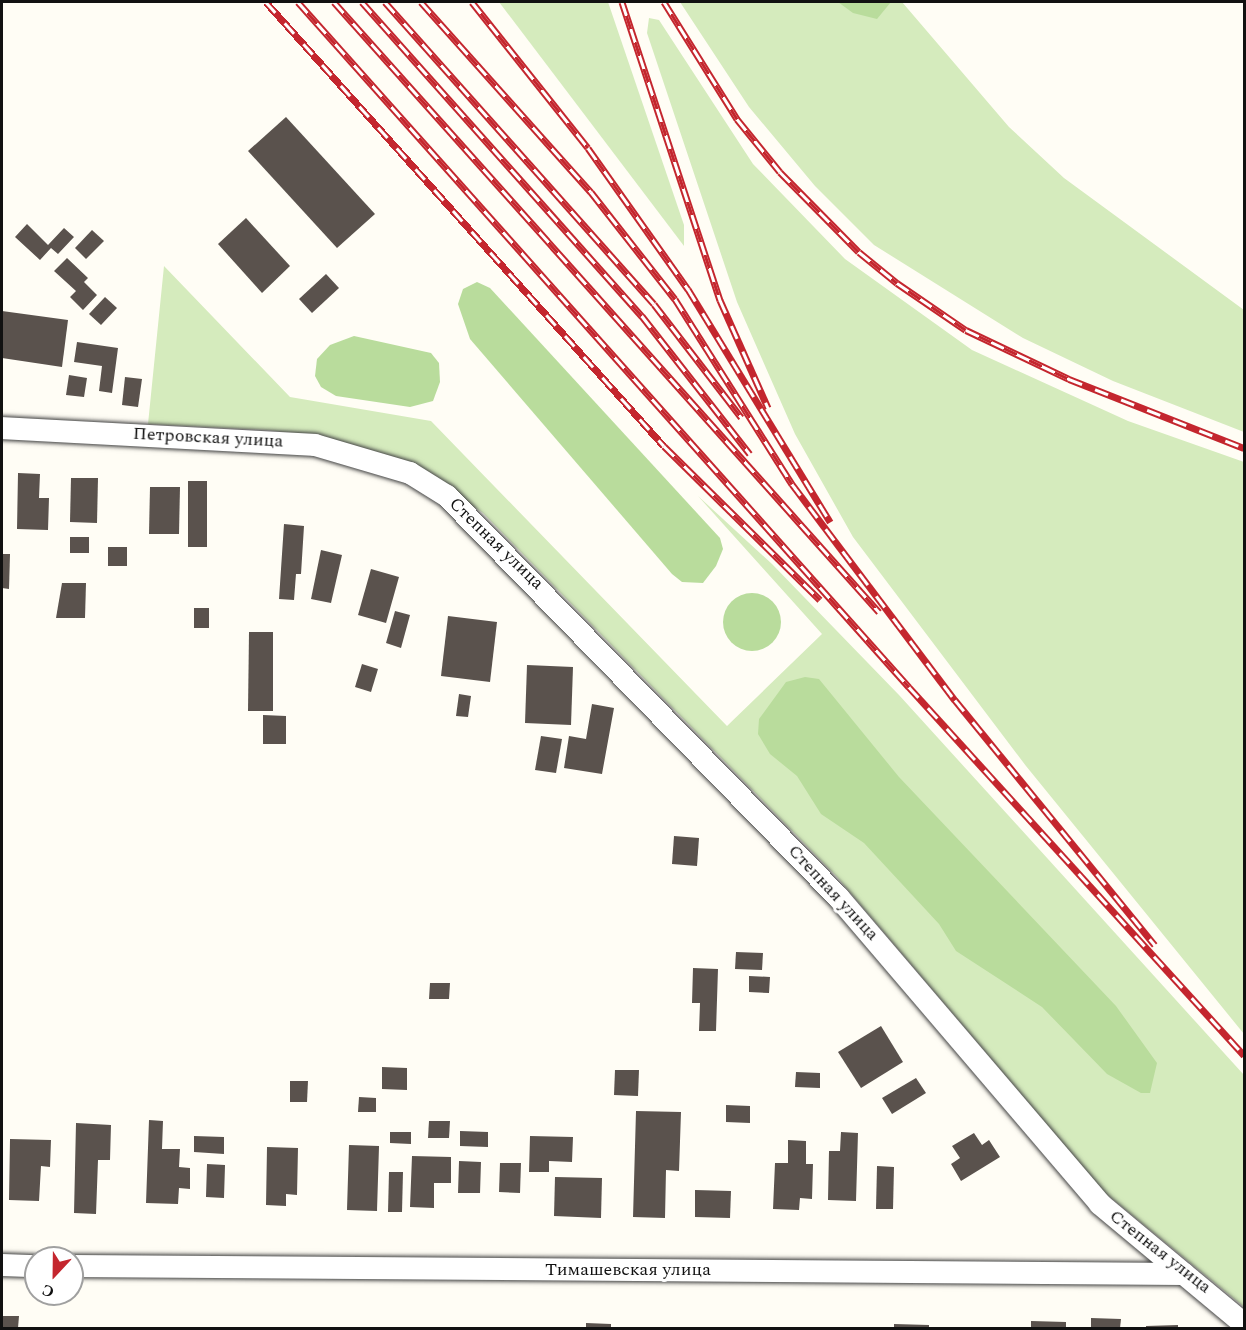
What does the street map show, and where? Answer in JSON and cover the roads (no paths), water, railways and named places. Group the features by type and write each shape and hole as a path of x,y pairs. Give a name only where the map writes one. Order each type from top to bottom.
{"street":[{"name":"Петровская улица","path":"2,428 279,440 348,453 410,473"},
{"name":"Степная улица","path":"410,473 470,515 839,898 1100,1204 1245,1324"},
{"path":"2,1265 24,1266"},
{"name":"Тимашевская улица","path":"84,1266 1184,1274"}],"railway":[{"path":"266,2 664,446 820,600"},
{"path":"298,2 909,687 1244,1055"},
{"path":"334,2 879,612"},
{"path":"362,2 642,316 750,454"},
{"path":"385,2 654,304 741,417"},
{"path":"421,2 591,192 675,299 792,484 955,700 1155,945"},
{"path":"472,2 588,148 688,289 830,522"},
{"path":"622,2 720,300 768,408"},
{"path":"664,2 737,119 780,172 859,252 897,283 966,330 1069,379 1244,448"}]}
